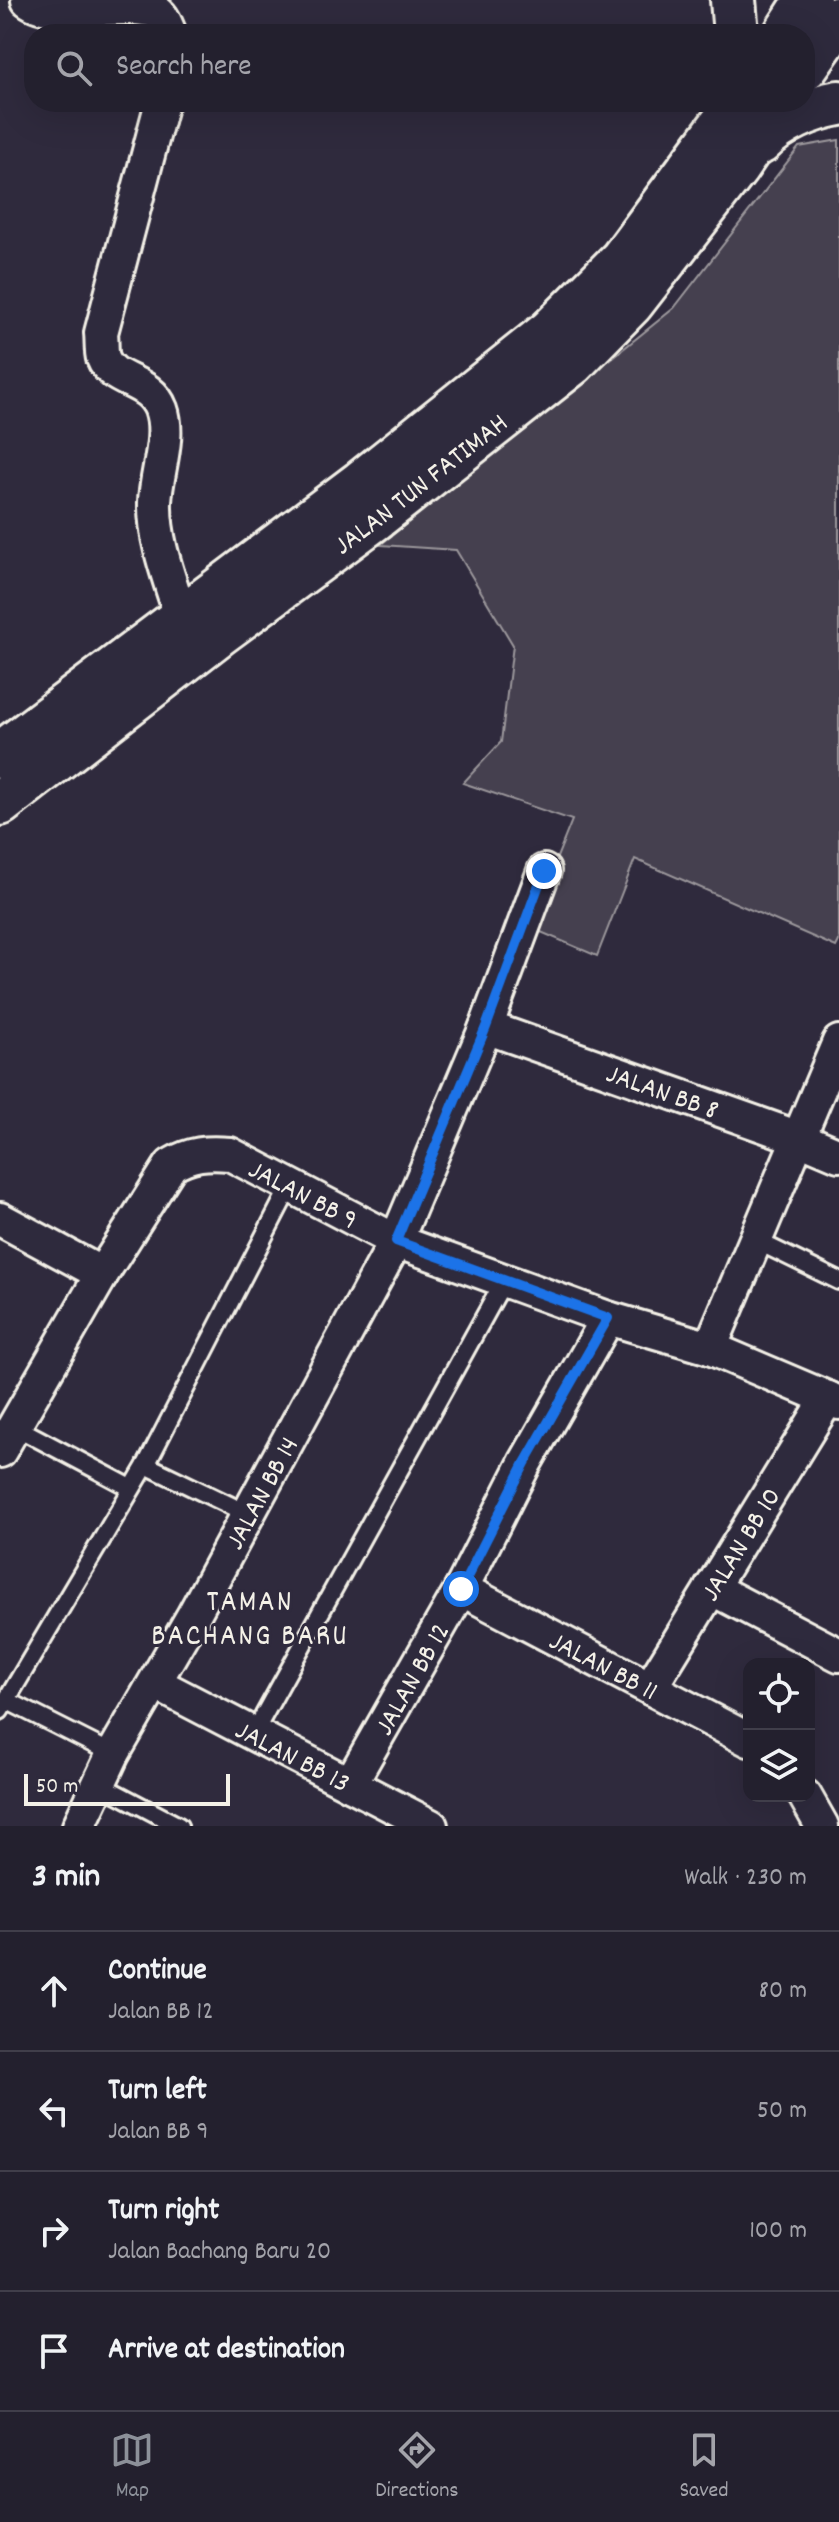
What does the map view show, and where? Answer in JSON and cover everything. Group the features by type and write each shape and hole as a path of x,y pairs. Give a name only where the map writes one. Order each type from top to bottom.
{"main road":[{"path":"733,0 735,24"},
{"path":"792,24 808,0"},
{"path":"815,53 839,19"},
{"path":"815,111 839,103"},
{"path":"656,217 682,145 702,112"},
{"name":"JALAN TUN FATIMAH","path":"0,755 361,483 550,332 622,260 732,112"},
{"name":"JALAN TUN FATIMAH","path":"0,803 218,634 375,518 572,363 631,303 736,168 774,112"},
{"path":"736,168 768,134 793,118 811,112"}],"street":[{"path":"28,0 33,4 52,7 97,1 142,4 160,14 165,24"},
{"path":"159,112 101,333 102,357 112,372 139,383 152,394 162,411 163,432 155,502 157,527 162,555 181,616"},
{"name":"JALAN BB 14","path":"79,1826 113,1754 155,1683 396,1241 486,1027 544,871"},
{"name":"JALAN BB 8","path":"486,1027 839,1155"},
{"path":"710,1348 839,1042"},
{"name":"JALAN BB 9","path":"102,1274 171,1165 187,1156 208,1152 230,1154 396,1241 608,1318 710,1348 834,1400"},
{"path":"0,1219 102,1274 7,1439"},
{"name":"JALAN BB 12","path":"350,1784 461,1589 525,1463 608,1318"},
{"name":"JALAN BB 10","path":"650,1688 711,1588 834,1400"},
{"path":"711,1588 839,1655"},
{"name":"JALAN BB 11","path":"461,1589 743,1737"},
{"name":"JALAN BB 13","path":"155,1683 431,1826"},
{"path":"808,1802 822,1826"}],"lane":[{"path":"113,1754 3,1706 146,1465 291,1184"},
{"path":"757,1241 839,1281"},
{"path":"254,1733 504,1281"},
{"path":"7,1439 131,1488"},
{"path":"146,1465 248,1514"},
{"path":"99,1784 179,1826"}],"shaded area":[{"path":"839,140 839,941 836,947 635,859 597,956 529,927 572,820 463,783 501,742 513,645 456,550 380,545 674,308 799,147"}],"district":[{"name":"TAMAN BACHANG BARU","path":"250,1617"}],"route":[{"path":"461,1589 525,1463 608,1318 396,1241 486,1027 544,871"}]}
